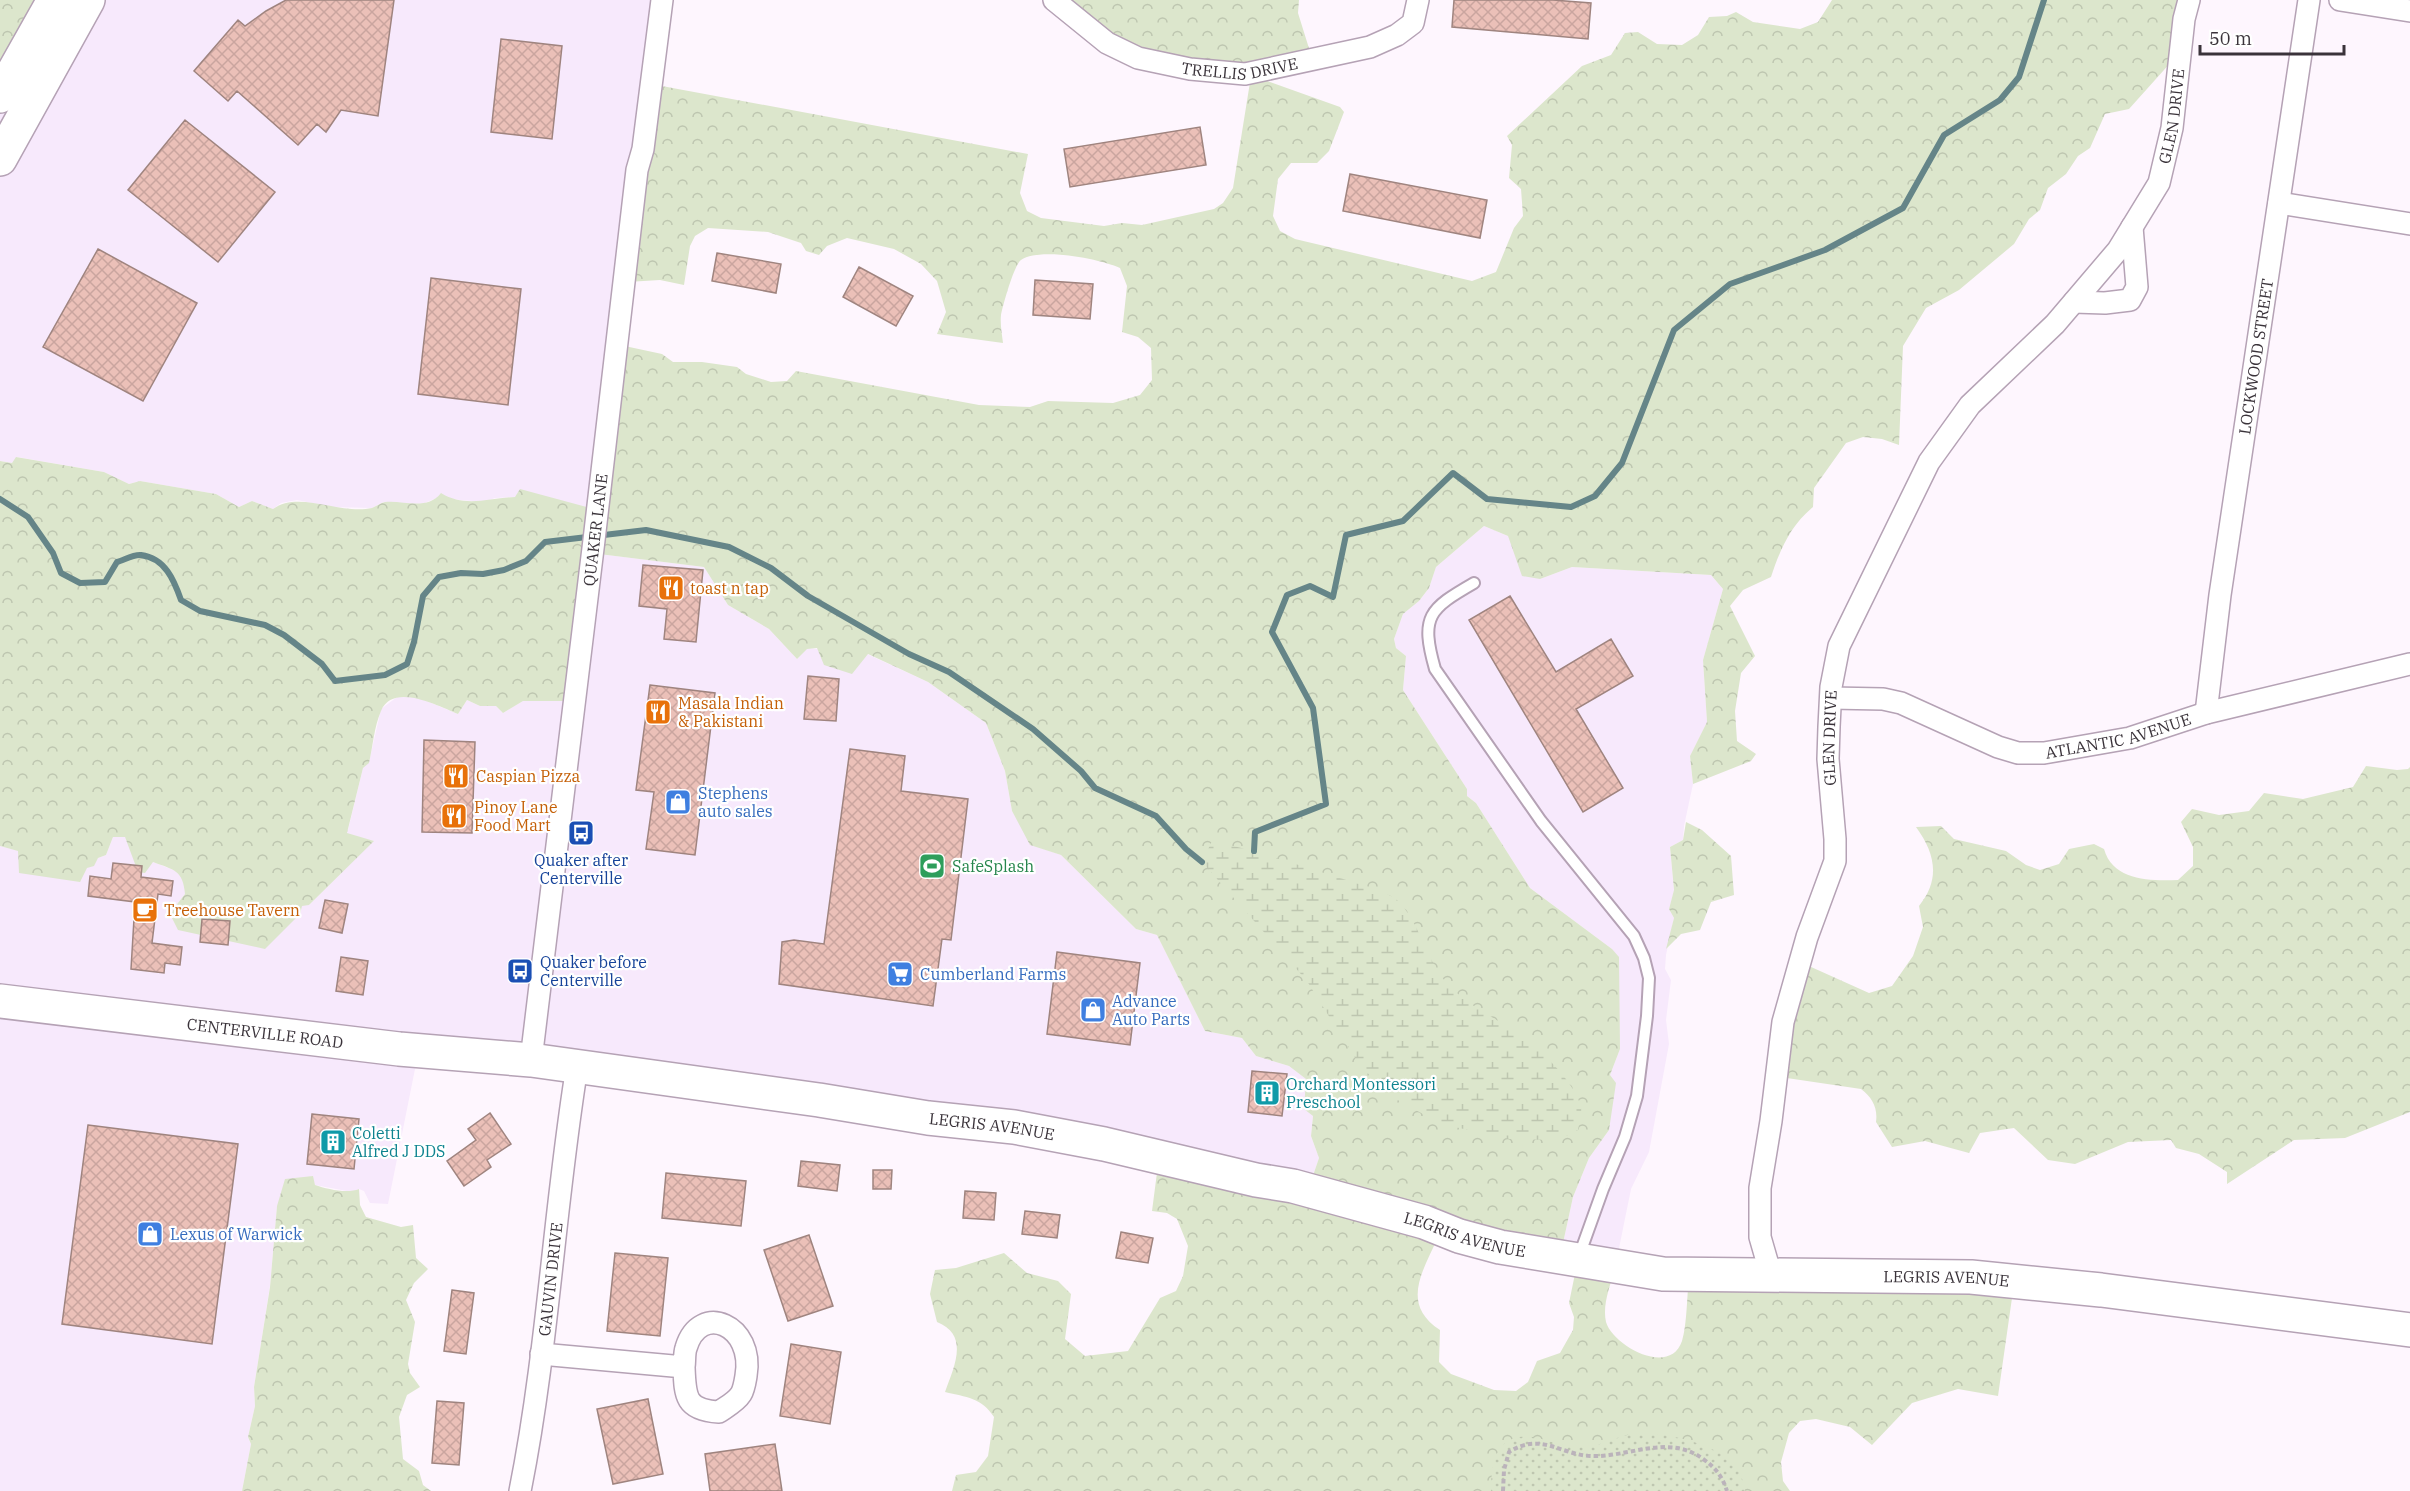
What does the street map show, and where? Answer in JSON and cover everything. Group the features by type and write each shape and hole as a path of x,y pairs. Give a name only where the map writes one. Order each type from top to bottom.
{"main road":[{"path":"0,96 54,0"},
{"path":"0,159 88,0"},
{"name":"CENTERVILLE ROAD","path":"0,1001 399,1049 531,1060"},
{"name":"LEGRIS AVENUE","path":"531,1060 819,1100 928,1118 1014,1127 1104,1144 1256,1180 1293,1186 1424,1222 1459,1236 1500,1247 1663,1274 1971,1277 2410,1330"}],"street":[{"name":"TRELLIS DRIVE","path":"1054,0 1107,43 1138,58 1190,69 1245,74 1370,47 1413,24 1418,0"},
{"name":"GLEN DRIVE","path":"1771,1275 1760,1237 1760,1188 1771,1122 1783,1022 1807,937 1835,861 1828,759 1831,698 1839,646 1929,462 1970,405 2055,324 2118,250 2159,183 2172,128 2184,19 2189,0"},
{"name":"LOCKWOOD STREET","path":"2206,713 2220,594 2309,0"},
{"path":"2340,0 2410,11"},
{"name":"QUAKER LANE","path":"531,1060 599,511 636,181 643,149 662,1"},
{"path":"2279,203 2410,224"},
{"path":"2074,302 2104,303 2130,300 2137,287 2132,226"},
{"name":"ATLANTIC AVENUE","path":"1831,698 1883,699 1901,703 1998,747 2018,753 2044,753 2130,738 2206,713 2410,664"},
{"name":"GAUVIN DRIVE","path":"520,1491 528,1453 566,1130 577,1067"},
{"path":"541,1354 684,1367"}],"lane":[{"path":"1474,583 1438,605 1432,616 1427,631 1435,669 1541,821 1634,936 1644,958 1649,978 1647,1016 1637,1096 1625,1137 1603,1189 1578,1260"}],"path":[{"path":"1503,1491 1504,1470 1509,1452 1525,1445 1540,1443 1550,1444 1580,1455 1598,1456 1653,1447 1680,1448 1693,1452 1713,1466 1720,1474 1728,1491"}],"shaded area":[{"path":"53,0 659,0 594,509 515,497 495,498 484,502 437,498 422,504 383,502 372,508 331,507 297,500 281,503 273,509 252,501 239,507 216,494 140,481 129,484 104,472 17,457 12,463 0,461 0,93"},
{"path":"1484,526 1508,536 1540,579 1572,567 1711,575 1723,589 1703,660 1707,722 1690,756 1693,784 1683,840 1670,847 1674,891 1669,909 1674,918 1665,969 1671,980 1666,1020 1669,1044 1649,1152 1631,1189 1615,1268 1560,1257 1573,1197 1589,1158 1609,1130 1610,1075 1620,1049 1612,949 1530,888 1476,803 1467,796 1467,789 1403,690 1406,656 1396,648 1394,639 1403,614 1419,601 1429,588 1436,567"},
{"path":"599,554 704,567 728,605 769,629 797,659 807,648 867,654 928,682 986,723 1005,771 1012,811 1032,845 1061,855 1136,929 1157,935 1205,1031 1242,1038 1256,1056 1289,1066 1306,1079 1304,1108 1313,1116 1311,1136 1319,1158 1307,1193 1151,1161 417,1059 388,1204 370,1203 364,1191 359,1189 352,1192 315,1185 312,1176 277,1206 270,1286 254,1387 255,1406 248,1437 251,1444 242,1491 0,1491 0,846 87,868 98,858 106,855 113,837 125,837 153,862 176,871 184,880 185,894 174,908 309,905 373,841 347,834 363,768 369,762 381,709 397,697 417,697 458,714 467,700 480,706 496,706 503,713 523,701 573,701"}],"green space":[{"path":"0,0 53,0 0,93"},
{"path":"1052,0 1299,0 1298,13 1312,58 1256,77 1340,107 1344,112 1329,151 1317,163 1291,163 1278,179 1273,216 1280,231 1295,239 1472,281 1496,272 1514,228 1523,216 1521,189 1509,178 1512,145 1507,136 1582,66 1611,55 1625,33 1638,32 1657,44 1682,45 1698,35 1709,17 1727,16 1736,12 1753,22 1800,29 1818,22 1832,0 2189,0 2172,61 2129,109 2105,114 2090,148 2078,156 2066,174 2048,188 2040,210 2029,219 2014,244 1959,290 1926,308 1903,346 1899,445 1882,439 1863,437 1846,443 1814,488 1813,507 1798,522 1787,539 1771,577 1743,590 1730,606 1755,656 1741,673 1735,711 1737,741 1756,754 1751,761 1693,784 1690,756 1707,722 1703,660 1723,589 1711,575 1572,567 1540,579 1522,576 1508,536 1484,526 1436,567 1429,588 1419,601 1403,614 1394,639 1396,648 1406,656 1403,690 1467,789 1467,796 1476,803 1530,888 1612,949 1619,957 1620,1049 1610,1075 1616,1083 1609,1130 1589,1158 1573,1197 1560,1257 1438,1237 1421,1275 1418,1298 1421,1309 1428,1320 1440,1330 1439,1362 1451,1374 1494,1390 1516,1391 1528,1382 1537,1361 1560,1353 1573,1330 1574,1317 1569,1303 1577,1264 1615,1268 1606,1301 1606,1322 1619,1340 1630,1348 1655,1357 1666,1357 1676,1352 1682,1341 1689,1277 2014,1284 1998,1396 1958,1389 1912,1403 1872,1445 1850,1427 1816,1419 1800,1421 1789,1433 1781,1462 1783,1481 1790,1491 1745,1491 1733,1462 1714,1450 1665,1435 1642,1433 1629,1434 1593,1446 1570,1446 1527,1437 1512,1439 1501,1448 1494,1461 1491,1491 952,1491 956,1475 976,1472 988,1456 994,1417 979,1402 945,1392 957,1352 953,1335 937,1322 930,1294 935,1270 956,1268 1004,1253 1027,1273 1058,1281 1071,1294 1065,1339 1085,1356 1128,1351 1160,1298 1176,1291 1183,1276 1188,1246 1177,1219 1167,1213 1152,1211 1158,1165 1307,1193 1319,1158 1311,1136 1313,1116 1304,1109 1306,1079 1289,1066 1256,1056 1242,1038 1205,1031 1157,935 1136,929 1061,855 1030,845 1012,811 1005,771 986,723 928,682 868,654 852,674 824,665 817,648 807,649 797,659 769,629 728,605 704,567 599,554 573,701 523,701 503,713 496,706 480,706 467,700 458,714 428,702 405,697 387,702 377,723 369,763 363,768 347,833 374,841 309,905 302,906 300,914 265,949 178,930 171,916 185,894 180,875 172,869 153,862 145,873 138,872 125,837 113,837 106,855 98,858 94,866 87,868 80,882 19,873 18,851 0,846 0,461 12,463 16,457 104,472 129,484 140,481 216,494 239,507 252,501 273,509 283,504 307,502 360,509 372,508 385,502 415,504 429,502 441,493 450,498 468,501 515,497 520,489 594,509 620,345 662,354 673,362 702,362 737,367 746,374 771,382 787,381 796,371 979,405 1030,407 1048,401 1113,403 1140,395 1152,380 1151,348 1138,337 1122,332 1127,286 1120,268 1099,261 1055,254 1030,256 1021,260 1012,277 1001,315 1003,343 937,334 946,312 937,281 921,264 894,249 847,238 827,246 819,255 806,251 801,243 768,232 708,228 695,236 690,246 684,285 660,280 627,282 651,84 1028,154 1020,193 1027,211 1041,218 1104,226 1122,223 1142,225 1214,209 1223,203 1233,188 1251,76 1130,57"},
{"path":"2366,766 2397,770 2410,767 2410,1112 2345,1138 2294,1140 2227,1184 2227,1172 2199,1154 2176,1148 2171,1140 2128,1142 2075,1164 2048,1160 2014,1128 1980,1133 1969,1153 1925,1141 1892,1147 1876,1122 1873,1103 1861,1089 1780,1077 1800,962 1869,993 1892,986 1913,956 1923,927 1919,906 1926,896 1933,876 1928,847 1916,827 1941,826 1954,839 2006,851 2026,865 2040,870 2059,864 2069,849 2094,844 2104,849 2109,860 2124,873 2145,879 2178,880 2193,866 2193,847 2181,822 2192,809 2219,815 2249,811 2264,793 2303,799 2353,787"},
{"path":"1686,822 1702,830 1731,856 1734,895 1711,902 1700,930 1681,934 1666,949 1674,918 1669,909 1674,890 1670,847 1683,840"},
{"path":"1212,841 1254,851 1378,890 1396,899 1412,919 1432,961 1445,981 1470,1003 1527,1040 1546,1057 1572,1087 1581,1107 1578,1130 1558,1140 1510,1139 1441,1124 1394,1098 1360,1066 1307,981 1202,862"},
{"path":"313,1176 315,1185 320,1187 343,1191 359,1189 360,1205 366,1217 401,1227 413,1225 416,1258 428,1269 414,1283 406,1300 415,1322 408,1364 410,1373 420,1387 407,1395 399,1417 403,1459 419,1471 423,1485 431,1491 242,1491 251,1444 248,1437 255,1406 254,1387 270,1287 277,1206 285,1179"},
{"path":"1426,1405 1760,1435 1759,1491 1412,1491"}],"building":[{"path":"286,0 394,0 378,116 341,110 326,132 317,124 298,145 237,91 228,101 194,71 238,20 245,26"},
{"path":"1454,0 1553,0 1591,3 1588,39 1452,27"},
{"path":"501,39 562,46 552,139 491,132"},
{"path":"185,120 275,192 218,262 128,190"},
{"path":"1200,127 1206,165 1070,187 1064,149"},
{"path":"1350,174 1487,200 1480,238 1343,211"},
{"path":"98,249 197,303 143,401 43,347"},
{"path":"717,253 781,264 776,293 712,281"},
{"path":"859,267 913,296 896,326 843,297"},
{"path":"431,278 521,289 508,405 418,394"},
{"path":"1035,280 1093,284 1090,319 1033,315"},
{"name":"toast n tap","path":"643,565 703,570 696,642 664,639 667,609 639,606"},
{"path":"1510,596 1556,672 1611,639 1633,676 1576,709 1623,788 1583,812 1469,620"},
{"path":"808,676 839,679 836,721 804,719"},
{"path":"650,685 715,693 695,855 646,849 654,792 636,790"},
{"path":"424,740 475,742 472,833 422,832"},
{"path":"850,749 905,756 901,791 968,799 951,940 942,939 933,1006 779,984 782,942 794,940 824,944"},
{"name":"Treehouse Tavern","path":"113,863 142,866 141,877 173,881 171,896 158,894 152,943 182,947 180,965 165,963 164,973 131,969 135,902 88,896 90,876 111,879"},
{"path":"325,900 348,904 342,933 319,928"},
{"path":"202,919 230,921 228,945 200,942"},
{"path":"1057,952 1140,963 1130,1045 1047,1034"},
{"path":"341,957 368,961 363,995 336,991"},
{"name":"Orchard Montessori Preschool","path":"1252,1071 1287,1074 1282,1116 1248,1112"},
{"path":"490,1113 511,1144 487,1160 491,1167 464,1186 447,1161 476,1140 468,1129"},
{"name":"Coletti Alfred J DDS","path":"312,1114 359,1119 354,1169 307,1164"},
{"name":"Lexus of Warwick","path":"88,1125 238,1144 212,1344 62,1324"},
{"path":"801,1161 840,1165 837,1191 798,1186"},
{"path":"873,1170 892,1170 891,1189 873,1189"},
{"path":"666,1173 746,1181 741,1226 662,1218"},
{"path":"965,1191 996,1193 994,1220 963,1218"},
{"path":"1025,1211 1060,1215 1057,1238 1022,1234"},
{"path":"1121,1232 1153,1238 1148,1263 1116,1258"},
{"path":"809,1235 833,1306 788,1321 764,1250"},
{"path":"615,1253 668,1258 660,1336 607,1331"},
{"path":"452,1290 474,1293 466,1354 444,1351"},
{"path":"791,1344 841,1352 830,1424 780,1416"},
{"path":"648,1399 663,1474 613,1484 597,1409"},
{"path":"437,1401 464,1403 459,1465 432,1463"},
{"path":"775,1444 782,1491 710,1491 705,1454"}],"waterway":[{"path":"1254,851 1255,832 1326,804 1313,708 1272,632 1287,595 1310,586 1333,597 1346,535 1403,521 1453,473 1487,499 1571,507 1595,496 1622,463 1674,330 1730,284 1825,250 1903,208 1944,135 2000,100 2019,77 2044,0"},
{"path":"0,499 28,517 53,553 61,573 80,583 105,582 117,562 135,555 149,557 156,560 167,571 181,600 200,611 265,625 284,635 322,664 335,681 385,675 407,664 423,596 439,577 504,570 526,561 545,542 646,530 729,547 771,568 808,596 909,654 949,672 1033,729 1081,771 1095,788 1156,816 1186,849 1202,862"}],"place":[{"name":"toast n tap","path":"671,588"},
{"name":"Masala Indian & Pakistani","path":"658,712"},
{"name":"Caspian Pizza","path":"456,776"},
{"name":"Stephens auto sales","path":"678,802"},
{"name":"Pinoy Lane Food Mart","path":"454,816"},
{"name":"Quaker after Centerville","path":"581,833"},
{"name":"SafeSplash","path":"932,866"},
{"name":"Treehouse Tavern","path":"145,910"},
{"name":"Quaker before Centerville","path":"520,971"},
{"name":"Cumberland Farms","path":"900,974"},
{"name":"Advance Auto Parts","path":"1093,1010"},
{"name":"Orchard Montessori Preschool","path":"1267,1093"},
{"name":"Coletti Alfred J DDS","path":"333,1142"},
{"name":"Lexus of Warwick","path":"150,1234"}]}
